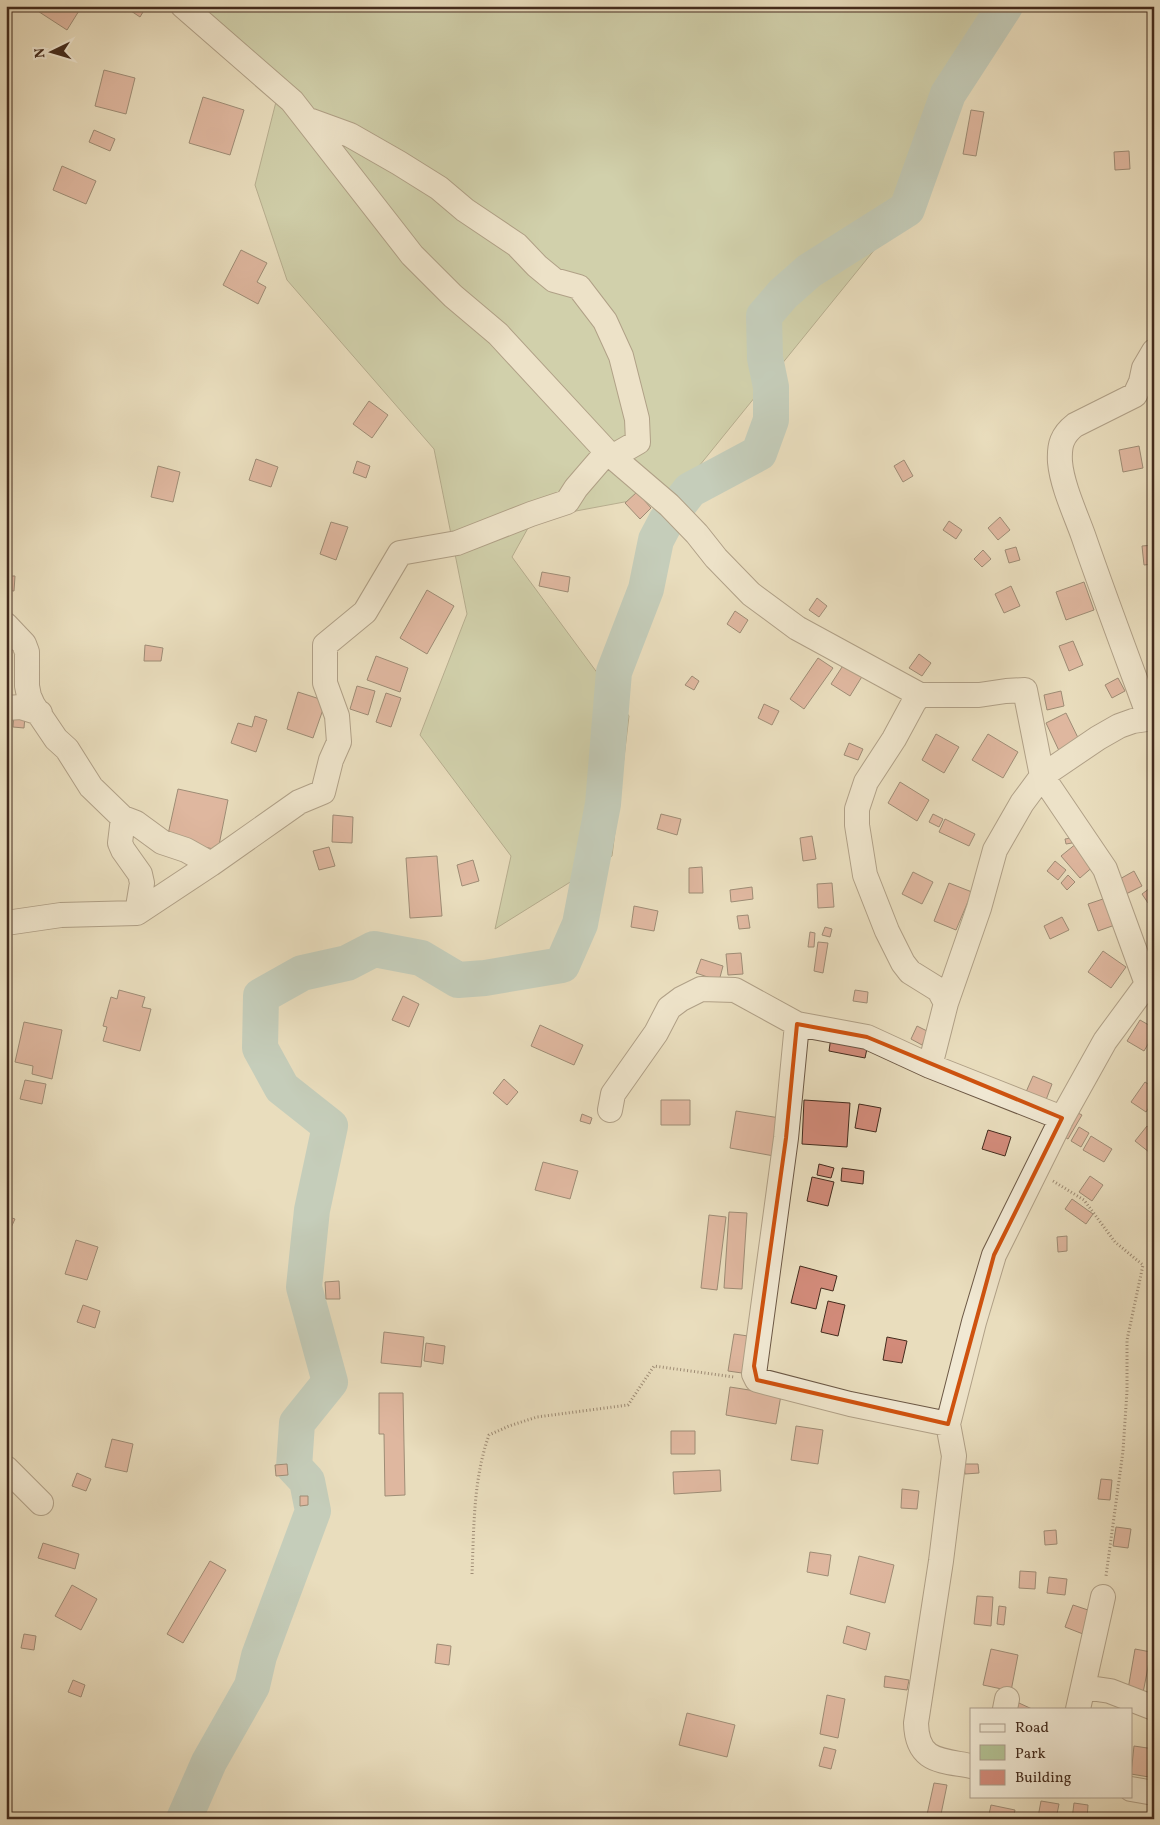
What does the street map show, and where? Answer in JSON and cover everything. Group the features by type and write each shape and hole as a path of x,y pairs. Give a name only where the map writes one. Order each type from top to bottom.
{"street":[{"path":"183,6 292,101 412,255 453,296 498,334 610,455 675,512 751,594 797,628 920,695 979,695 1025,690 1042,776 1105,869 1150,988 1105,1041 1035,1170 994,1255 974,1322 948,1424 954,1456 916,1734 920,1745 935,1760 970,1766"},
{"path":"6,923 61,915 137,913 299,802 323,792 331,760 339,742 337,716 325,683 325,645 365,612 400,553 457,543 567,502 576,488 610,455 638,442 637,418 621,356 605,321 579,286 554,280 536,266 517,245 465,210 439,188 399,162 350,135 306,119"},
{"path":"930,1066 946,1003 979,908 995,850 1022,804 1042,776 1098,738 1120,726 1152,718 1096,571 1064,479 1060,462 1061,443 1066,431 1135,395 1141,382 1144,368 1154,351"},
{"path":"6,625 24,644 27,652 28,696 56,739 67,749 91,787 123,818 136,822 162,842 186,850 211,864"},
{"path":"920,695 866,782 857,810 857,825 865,875 902,963 910,972 939,990 946,1003"},
{"path":"6,708 22,707 40,713"},
{"path":"123,818 120,843 140,874 142,884 137,913"},
{"path":"610,1110 613,1094 656,1033 670,1008 681,999 701,989 736,990 797,1024 866,1038 930,1066 1062,1118"},
{"path":"797,1024 786,1138 754,1374 757,1380 850,1404 948,1424"},
{"path":"6,1468 41,1503"},
{"path":"1103,1597 1080,1698 1110,1690 1154,1708"},
{"path":"1132,1789 1154,1793"}],"path":[{"path":"1035,1170 1084,1200 1115,1242 1142,1265 1127,1340 1127,1391 1123,1451 1103,1597"},
{"path":"472,1574 478,1474 489,1435 536,1417 628,1405 654,1366 757,1380"}],"highlighted area":[{"path":"797,1024 867,1037 1062,1118 994,1255 948,1424 757,1380 754,1366 786,1138"}],"green space":[{"path":"202,6 998,6 931,180 678,492 533,519 512,557 629,716 612,856 495,929 511,856 420,735 467,614 434,449 287,280 255,185 282,78"}],"building":[{"path":"30,6 82,6 67,30"},
{"path":"133,6 146,7 140,17 131,11"},
{"path":"104,70 135,78 126,114 95,106"},
{"path":"203,97 244,110 230,155 189,143"},
{"path":"971,110 984,112 976,156 963,154"},
{"path":"94,130 115,139 110,151 89,142"},
{"path":"1129,151 1130,169 1115,170 1114,152"},
{"path":"62,166 96,181 86,204 53,190"},
{"path":"241,250 267,263 257,282 266,287 258,304 223,285"},
{"path":"369,401 388,415 372,438 353,424"},
{"path":"1139,446 1143,468 1123,472 1119,450"},
{"path":"256,459 278,467 271,487 249,480"},
{"path":"904,460 913,476 903,482 894,466"},
{"path":"357,461 370,466 366,478 353,473"},
{"path":"158,466 180,472 173,502 151,497"},
{"path":"637,492 651,508 640,519 625,503"},
{"path":"1000,517 1010,530 998,540 988,528"},
{"path":"949,521 962,530 956,539 943,530"},
{"path":"331,522 348,527 336,560 320,554"},
{"path":"1154,545 1154,564 1144,565 1142,546"},
{"path":"1016,547 1020,560 1009,563 1005,550"},
{"path":"983,550 991,559 982,567 974,559"},
{"path":"542,572 570,577 568,592 539,586"},
{"path":"7,576 15,576 14,591 6,590"},
{"path":"1084,582 1094,610 1066,620 1056,592"},
{"path":"1011,586 1020,606 1004,613 995,594"},
{"path":"427,590 454,606 427,654 400,638"},
{"path":"817,598 827,606 819,617 809,610"},
{"path":"735,611 748,620 740,633 727,624"},
{"path":"1073,641 1083,665 1069,671 1059,646"},
{"path":"145,645 163,648 161,661 144,661"},
{"path":"919,654 931,663 922,676 909,668"},
{"path":"376,656 408,668 400,692 367,680"},
{"path":"818,658 833,668 804,709 790,699"},
{"path":"844,664 863,675 850,696 831,684"},
{"path":"692,676 699,681 694,690 685,685"},
{"path":"1118,678 1125,691 1112,698 1105,685"},
{"path":"357,686 375,691 368,715 350,709"},
{"path":"1061,691 1064,706 1047,710 1044,695"},
{"path":"298,692 326,701 313,738 287,729"},
{"path":"386,693 401,698 391,727 376,722"},
{"path":"764,704 779,711 772,725 758,718"},
{"path":"1066,713 1082,746 1061,755 1046,723"},
{"path":"14,715 25,716 24,728 13,727"},
{"path":"255,716 267,720 256,752 231,743 238,723 252,727"},
{"path":"936,734 959,747 944,773 922,760"},
{"path":"988,734 1018,752 1003,778 972,760"},
{"path":"849,743 863,749 858,760 844,755"},
{"path":"900,782 929,800 917,821 888,803"},
{"path":"178,789 228,800 218,850 167,839"},
{"path":"661,814 681,819 677,835 657,829"},
{"path":"933,814 943,819 939,827 929,822"},
{"path":"333,815 353,817 352,843 332,842"},
{"path":"945,819 975,834 969,846 939,832"},
{"path":"812,836 816,859 803,861 800,838"},
{"path":"1071,838 1072,843 1066,844 1065,839"},
{"path":"1077,843 1096,864 1080,878 1061,856"},
{"path":"329,847 335,866 319,870 313,851"},
{"path":"437,856 442,916 410,918 406,858"},
{"path":"473,860 479,881 462,886 457,865"},
{"path":"1055,861 1066,870 1058,880 1047,871"},
{"path":"702,867 703,893 689,893 689,868"},
{"path":"1134,871 1142,886 1126,894 1118,880"},
{"path":"913,872 933,882 922,904 902,894"},
{"path":"1068,875 1075,882 1067,890 1061,883"},
{"path":"832,883 834,907 818,908 817,884"},
{"path":"949,883 972,892 956,930 934,921"},
{"path":"1154,885 1154,898 1148,903 1142,894"},
{"path":"752,887 753,899 731,902 730,890"},
{"path":"1106,898 1115,925 1098,931 1088,904"},
{"path":"634,906 658,911 654,931 631,927"},
{"path":"748,915 750,928 739,929 737,916"},
{"path":"1062,917 1069,930 1050,939 1044,926"},
{"path":"825,927 832,929 830,937 822,935"},
{"path":"810,932 815,933 814,947 808,947"},
{"path":"818,942 828,943 823,973 814,971"},
{"path":"1103,951 1126,967 1111,988 1088,972"},
{"path":"741,953 743,974 728,975 726,954"},
{"path":"701,959 723,966 719,981 696,973"},
{"path":"119,990 145,997 142,1007 151,1009 140,1051 103,1041 107,1027 103,1026 111,997 117,999"},
{"path":"855,990 868,992 867,1003 853,1001"},
{"path":"403,996 419,1004 409,1027 392,1020"},
{"path":"1140,1020 1154,1028 1154,1034 1144,1051 1127,1041"},
{"path":"24,1022 62,1030 52,1079 32,1074 33,1066 15,1062"},
{"path":"540,1025 583,1045 574,1065 531,1046"},
{"path":"917,1026 929,1032 922,1045 911,1039"},
{"path":"831,1037 868,1044 865,1058 829,1051"},
{"path":"1033,1076 1052,1084 1046,1100 1026,1092"},
{"path":"504,1079 518,1092 507,1105 493,1093"},
{"path":"25,1080 46,1084 42,1104 20,1099"},
{"path":"1145,1082 1154,1088 1154,1100 1146,1112 1131,1102"},
{"path":"661,1100 690,1100 690,1125 661,1125"},
{"path":"804,1100 850,1103 847,1147 802,1144"},
{"path":"859,1104 881,1108 876,1132 855,1128"},
{"path":"736,1111 780,1118 774,1156 730,1148"},
{"path":"1074,1111 1082,1115 1068,1139 1060,1134"},
{"path":"582,1114 592,1118 590,1124 580,1121"},
{"path":"1147,1126 1154,1131 1154,1156 1135,1141"},
{"path":"1079,1127 1089,1133 1081,1147 1071,1141"},
{"path":"988,1130 1011,1137 1005,1156 982,1149"},
{"path":"1091,1136 1112,1149 1104,1162 1083,1150"},
{"path":"543,1162 578,1171 570,1199 535,1190"},
{"path":"819,1164 834,1168 831,1178 817,1175"},
{"path":"842,1168 864,1171 863,1184 841,1181"},
{"path":"1090,1176 1103,1185 1092,1201 1079,1192"},
{"path":"812,1177 834,1182 828,1206 807,1201"},
{"path":"1072,1199 1093,1214 1086,1224 1065,1209"},
{"path":"729,1212 747,1213 742,1289 724,1288"},
{"path":"709,1215 726,1217 717,1290 701,1288"},
{"path":"6,1216 15,1219 9,1232 6,1230"},
{"path":"1067,1236 1067,1251 1058,1252 1057,1237"},
{"path":"76,1240 98,1247 87,1280 65,1274"},
{"path":"800,1266 837,1276 833,1291 821,1288 816,1309 791,1303"},
{"path":"339,1281 340,1299 326,1299 325,1282"},
{"path":"828,1301 845,1305 838,1336 821,1332"},
{"path":"83,1305 100,1311 95,1328 77,1322"},
{"path":"384,1332 424,1337 421,1367 381,1363"},
{"path":"734,1334 748,1336 742,1373 728,1371"},
{"path":"887,1337 907,1341 902,1363 883,1360"},
{"path":"426,1343 445,1346 443,1364 424,1361"},
{"path":"730,1387 781,1395 776,1424 726,1415"},
{"path":"379,1393 403,1393 405,1495 385,1496 384,1434 379,1434"},
{"path":"796,1426 823,1430 818,1464 791,1460"},
{"path":"671,1431 695,1431 695,1454 671,1454"},
{"path":"112,1439 133,1444 127,1472 105,1467"},
{"path":"287,1464 288,1475 276,1476 275,1465"},
{"path":"964,1464 978,1464 979,1473 965,1474"},
{"path":"720,1470 721,1491 674,1494 673,1472"},
{"path":"77,1473 91,1479 86,1491 72,1486"},
{"path":"1101,1479 1112,1480 1110,1500 1098,1499"},
{"path":"902,1489 919,1491 917,1509 901,1508"},
{"path":"300,1496 308,1496 308,1505 300,1506"},
{"path":"1116,1527 1131,1529 1128,1548 1113,1546"},
{"path":"1056,1530 1057,1544 1045,1545 1044,1531"},
{"path":"43,1543 79,1554 75,1569 38,1558"},
{"path":"810,1552 831,1555 828,1576 807,1572"},
{"path":"859,1556 894,1565 885,1603 850,1594"},
{"path":"210,1561 226,1570 183,1643 167,1634"},
{"path":"1020,1571 1036,1572 1035,1589 1019,1588"},
{"path":"1049,1577 1067,1579 1065,1595 1047,1593"},
{"path":"72,1585 97,1599 81,1630 55,1616"},
{"path":"977,1596 993,1597 991,1626 974,1624"},
{"path":"1073,1605 1091,1611 1083,1634 1065,1627"},
{"path":"999,1606 1006,1607 1004,1625 997,1624"},
{"path":"847,1626 870,1633 866,1650 843,1643"},
{"path":"24,1634 36,1636 34,1650 21,1648"},
{"path":"437,1644 451,1646 449,1665 435,1663"},
{"path":"991,1649 1018,1655 1011,1691 983,1685"},
{"path":"1135,1649 1151,1652 1142,1698 1127,1695"},
{"path":"885,1676 909,1680 907,1690 884,1687"},
{"path":"73,1680 85,1685 81,1697 68,1692"},
{"path":"827,1695 845,1699 838,1738 820,1734"},
{"path":"1019,1703 1030,1708 1017,1708"},
{"path":"687,1713 735,1725 727,1757 679,1745"},
{"path":"1134,1746 1154,1749 1149,1777 1132,1774"},
{"path":"824,1747 836,1750 831,1769 819,1766"},
{"path":"934,1783 947,1785 940,1819 926,1819"},
{"path":"1041,1801 1059,1804 1056,1819 1038,1817"},
{"path":"1074,1803 1088,1805 1087,1819 1072,1819"},
{"path":"991,1805 1015,1810 1013,1819 988,1819"}],"waterway":[{"path":"184,1819 209,1762 252,1686 259,1656 313,1511 307,1481 294,1467 297,1423 330,1382 304,1287 312,1210 330,1126 282,1088 260,1048 261,996 302,973 347,963 374,949 421,958 458,980 485,978 562,965 580,924 603,804 614,672 646,589 656,540 666,521 690,490 759,453 771,420 771,387 765,358 764,316 783,294 809,271 907,209 948,94 1005,6"}]}
